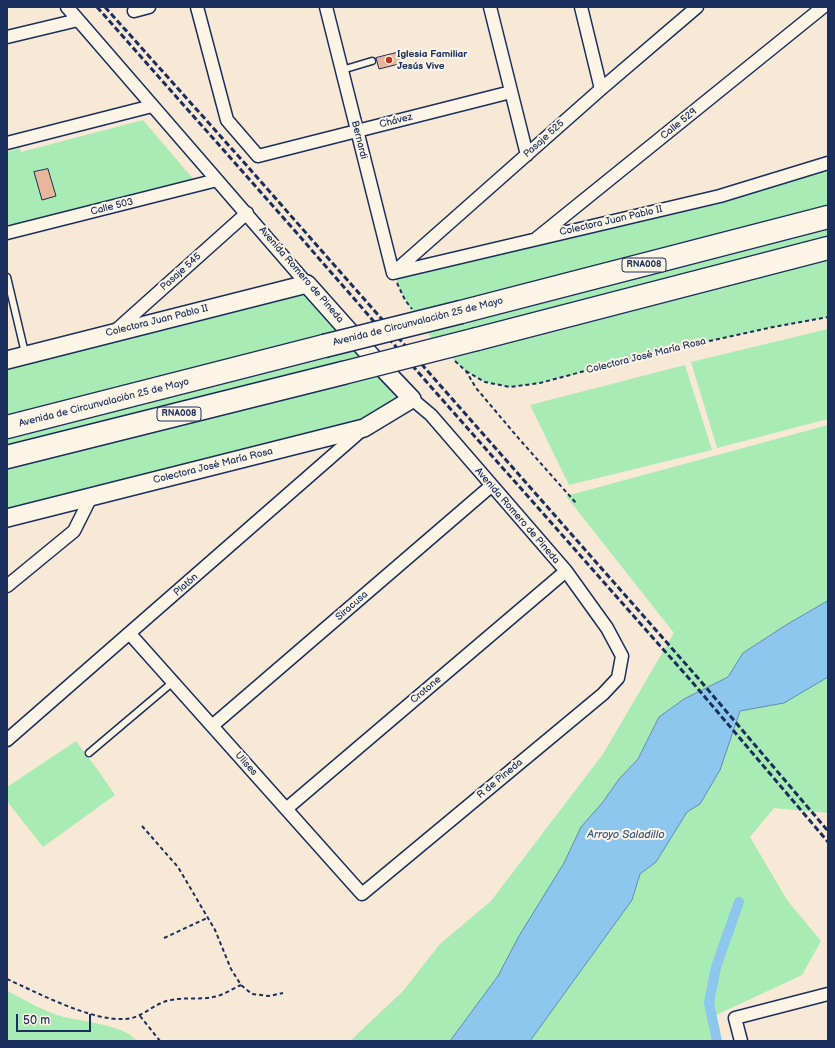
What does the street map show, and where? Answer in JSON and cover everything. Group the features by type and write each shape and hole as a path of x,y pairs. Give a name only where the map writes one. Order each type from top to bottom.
{"highway":[{"name":"Avenida de Circunvalación 25 de Mayo","path":"7,427 828,217"},
{"name":"RNA008","path":"9,457 477,339 828,248"},
{"name":"RNA008","path":"7,419 115,400"}],"main road":[{"name":"Colectora Juan Pablo II","path":"7,360 307,284"},
{"name":"Avenida Romero de Pineda","path":"307,284 412,399"},
{"name":"Colectora José María Rosa","path":"7,518 364,428 412,399"}],"street":[{"name":"Avenida Romero de Pineda","path":"67,7 307,284"},
{"path":"134,11 149,7"},
{"name":"Chávez","path":"197,7 227,120 258,156 511,92"},
{"name":"Bernardi","path":"326,7 393,273"},
{"path":"490,7 527,155"},
{"path":"581,7 601,89"},
{"name":"Pasaje 525","path":"393,273 696,7"},
{"name":"Calle 529","path":"535,240 822,7"},
{"path":"7,37 78,20"},
{"path":"7,143 152,106"},
{"name":"Colectora Juan Pablo II","path":"393,273 720,196 828,163"},
{"name":"Calle 503","path":"7,233 217,180"},
{"name":"Pasaje 545","path":"114,332 247,213"},
{"name":"Avenida Romero de Pineda","path":"412,399 431,416 566,571 607,628 622,656"},
{"name":"Platón","path":"7,740 364,428"},
{"name":"Siracusa","path":"212,726 491,486"},
{"path":"7,586 74,531 91,497"},
{"name":"Crotone","path":"286,809 566,571"},
{"name":"Ulises","path":"130,634 362,894"},
{"name":"R de Pineda","path":"362,894 603,694 618,678 622,656"},
{"path":"741,1041 735,1018 828,994"}],"lane":[{"path":"342,70 372,61"},
{"path":"7,277 25,355"},
{"path":"89,753 173,682"}],"path":[{"name":"Colectora José María Rosa","path":"576,503 476,388 466,371 485,382 510,387 540,383 641,356 828,316"},
{"path":"142,826 178,867 208,918 231,969 240,985 252,994 268,996 283,993"},
{"path":"164,938 208,918"},
{"path":"7,979 55,1001 100,1017 124,1020 140,1016 154,1006 170,1000 214,997 240,985"},
{"path":"140,1016 160,1041"}],"green space":[{"path":"143,120 194,180 12,225 7,224 7,152 20,148 21,152"},
{"path":"828,163 828,317 773,327 641,356 540,383 510,387 485,382 466,371 432,339 405,300 393,273"},
{"path":"307,284 412,399 364,428 7,518 7,360"},
{"path":"828,329 828,419 717,448 691,362"},
{"path":"685,365 712,450 569,485 530,405"},
{"path":"828,425 828,601 786,625 743,653 728,677 684,699 659,717 638,759 619,779 603,802 581,827 564,863 498,976 450,1041 350,1041 403,991 440,944 491,901 603,754 674,633 566,496"},
{"path":"828,677 828,813 774,808 750,837 787,900 821,941 802,975 714,1016 717,1041 530,1041 632,900 640,874 656,862 687,812 700,804 720,770 740,711 784,703"},
{"path":"76,741 115,795 43,847 7,801 7,787"},
{"path":"7,991 51,1013 121,1030 137,1041 7,1041"}],"water":[{"name":"Arroyo Saladillo","path":"828,601 828,677 784,703 740,711 720,770 700,804 687,812 656,862 640,874 632,900 530,1041 450,1041 498,976 519,936 564,863 581,827 603,802 619,779 638,759 659,717 684,699 728,677 743,653 786,625"}],"building":[{"name":"Iglesia Familiar Jesús Vive","path":"400,52 403,63 379,69 376,58"},
{"path":"48,169 56,196 42,200 34,172"}],"waterway":[{"path":"717,1041 709,1003 716,967 739,902"}],"railway":[{"path":"97,7 693,683 828,842"},
{"path":"105,7 698,678 828,831"}],"place":[{"name":"Iglesia Familiar Jesús Vive","path":"389,60"}]}
